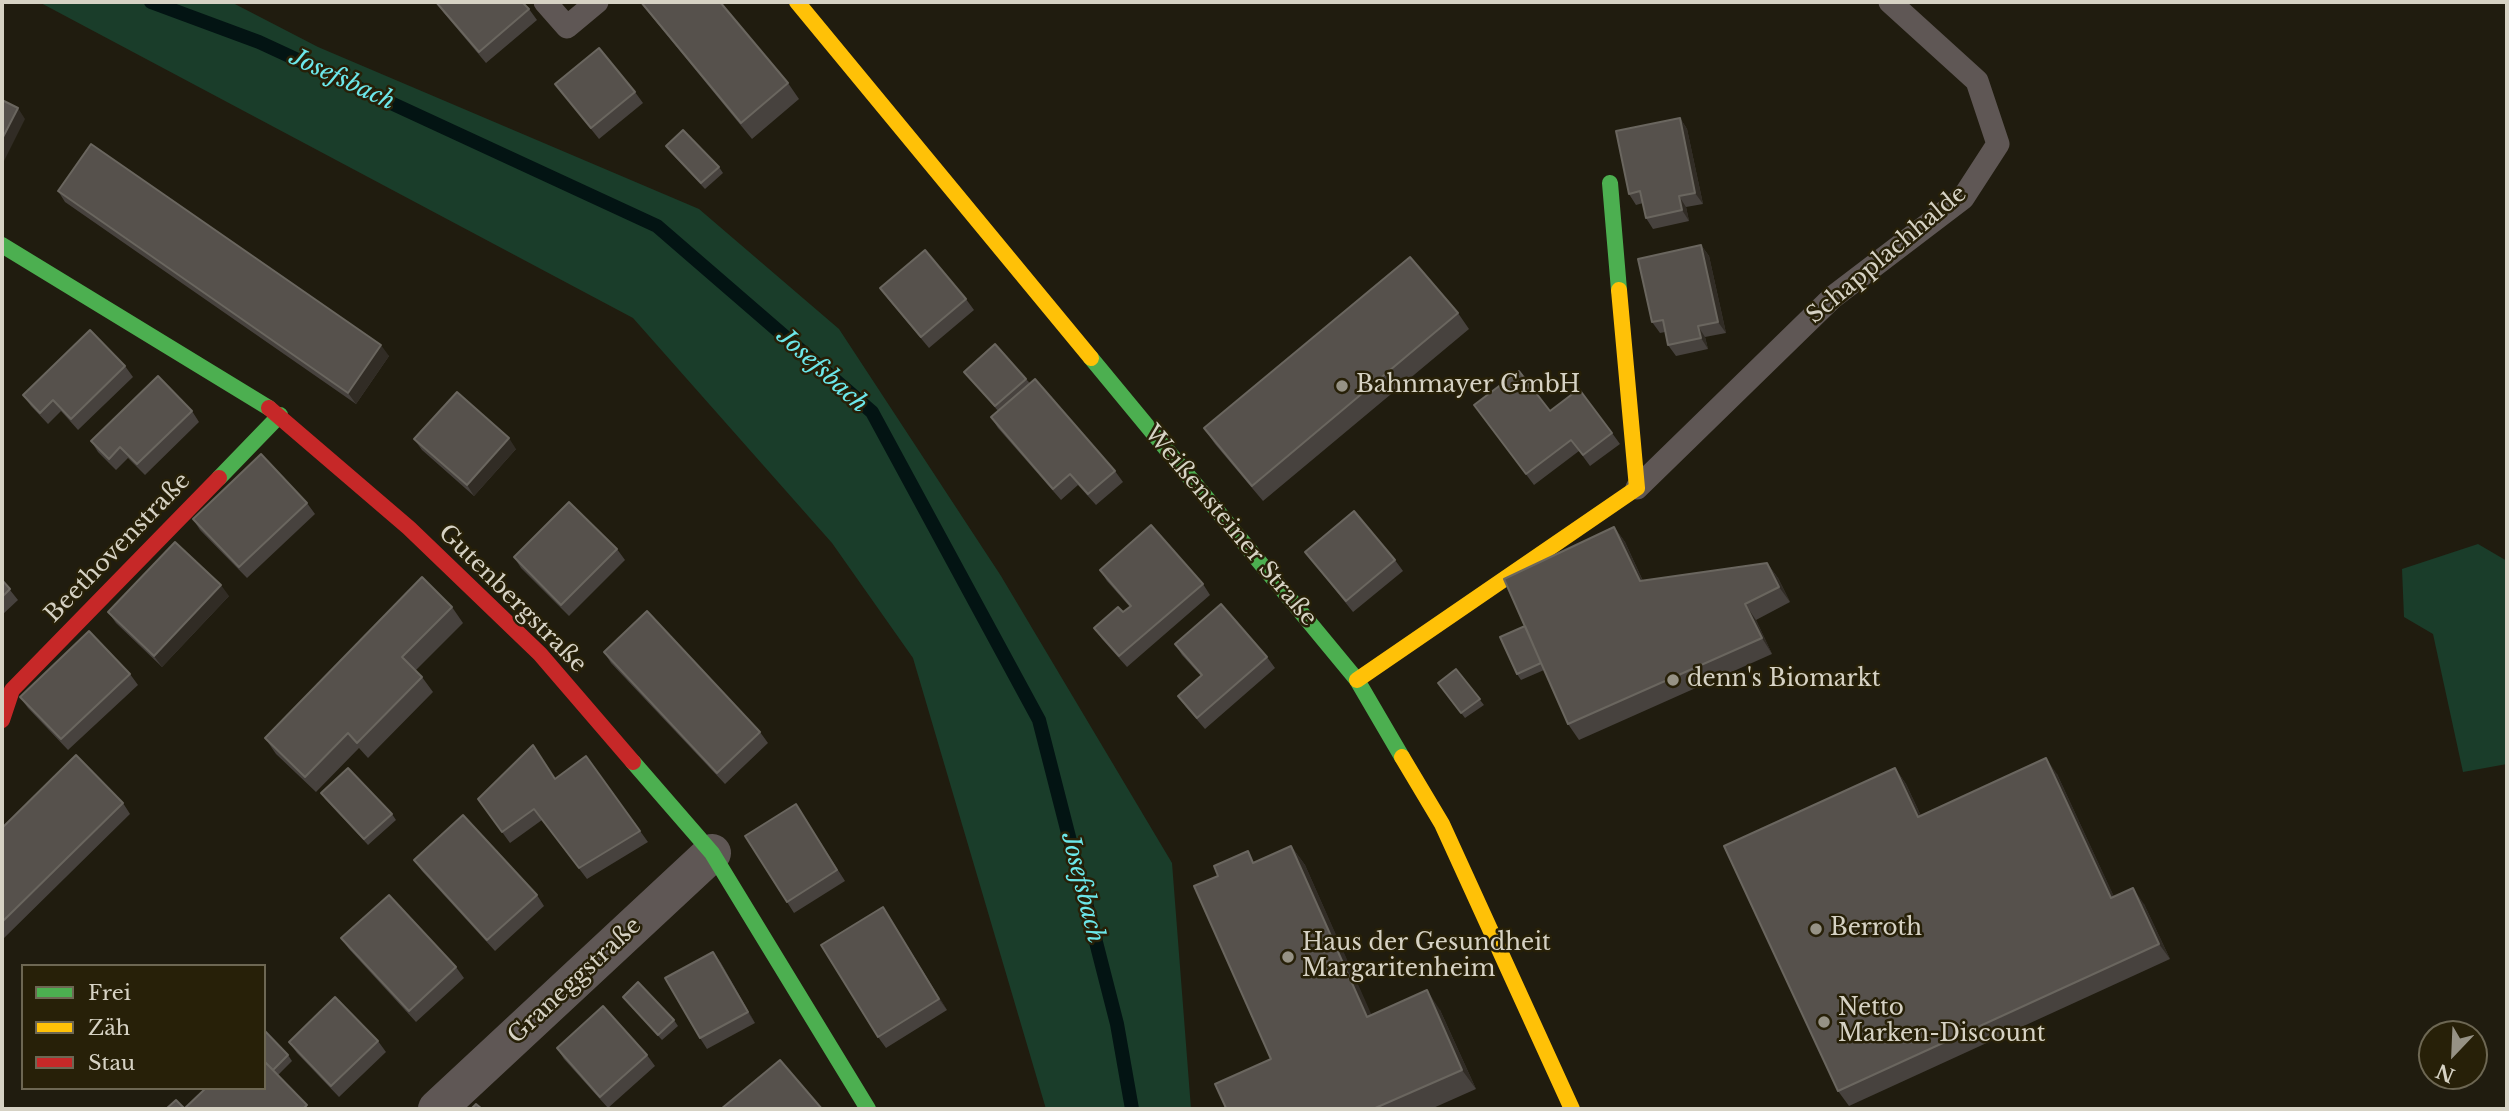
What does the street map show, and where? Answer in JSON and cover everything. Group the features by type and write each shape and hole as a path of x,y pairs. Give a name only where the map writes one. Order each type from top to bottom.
{"street":[{"name":"Weißensteiner Straße","path":"797,2 1357,680 1441,824 1572,1109"},
{"path":"1610,183 1637,488"},
{"name":"Gutenbergstraße","path":"2,245 280,415 409,528 540,654 712,853 867,1109"},
{"name":"Beethovenstraße","path":"5,697 280,415"},
{"name":"Schapplachhalde","path":"1357,680 1637,488"},
{"name":"Graneggstraße","path":"437,1109 712,853"}],"lane":[{"path":"545,2 566,27 597,2"},
{"name":"Schapplachhalde","path":"1637,488 1833,297 1963,198 1998,144 1977,81 1890,2"}],"green space":[{"path":"39,2 231,2 318,47 699,209 839,329 1001,576 1172,863 1191,1109 1046,1109 913,658 832,543 633,318"},
{"path":"2478,544 2507,561 2507,764 2463,772 2433,634 2404,617 2402,569"}],"building":[{"path":"436,2 522,2 529,9 479,52"},
{"path":"641,2 720,2 788,83 741,123"},
{"path":"599,48 635,92 591,128 555,84"},
{"path":"2,100 18,108 2,139"},
{"path":"1680,118 1695,193 1679,196 1682,210 1646,218 1640,191 1629,194 1616,131"},
{"path":"683,130 719,167 701,183 666,146"},
{"path":"91,144 381,345 348,393 58,191"},
{"path":"1701,245 1718,322 1698,326 1701,338 1668,345 1663,320 1652,322 1638,259"},
{"path":"925,250 966,299 921,337 880,288"},
{"name":"Bahnmayer GmbH","path":"1410,257 1458,313 1252,486 1204,428"},
{"path":"90,330 125,366 71,419 53,400 40,413 23,395"},
{"path":"995,344 1026,379 995,406 964,372"},
{"path":"1519,371 1550,411 1579,389 1612,433 1583,455 1571,440 1526,474 1474,405"},
{"path":"158,376 192,411 137,464 120,447 109,459 91,441"},
{"path":"1035,379 1115,471 1088,494 1070,474 1053,489 991,417"},
{"path":"457,392 509,438 467,485 414,439"},
{"path":"261,454 307,503 239,567 193,519"},
{"path":"569,502 617,549 561,605 514,557"},
{"path":"1354,511 1395,560 1346,601 1305,552"},
{"path":"1151,525 1203,584 1119,656 1094,628 1118,607 1123,612 1131,606 1100,570"},
{"path":"1614,527 1640,581 1767,563 1779,587 1745,604 1762,638 1568,724 1504,579"},
{"path":"175,542 221,585 154,656 108,612"},
{"path":"422,577 452,607 402,657 422,677 357,743 348,733 305,777 265,738"},
{"path":"2,580 10,589 2,597"},
{"path":"1221,604 1267,657 1197,718 1178,696 1202,675 1175,644"},
{"path":"647,611 760,732 717,773 604,652"},
{"path":"1525,626 1541,663 1517,674 1500,637"},
{"path":"89,631 130,674 61,739 20,697"},
{"path":"1456,669 1480,699 1461,713 1438,683"},
{"path":"533,745 555,779 586,756 640,831 579,868 534,809 502,832 478,799"},
{"path":"76,755 123,803 2,922 2,828"},
{"path":"2046,758 2111,898 2133,888 2159,944 1838,1091 1724,846 1895,768 1918,817"},
{"path":"348,768 392,814 364,839 321,793"},
{"path":"796,804 837,870 787,902 745,836"},
{"path":"463,815 537,895 487,940 414,860"},
{"name":"Haus der Gesundheit Margaritenheim","path":"1291,846 1367,1017 1427,990 1462,1070 1373,1109 1222,1109 1226,1108 1215,1084 1271,1059 1194,886 1218,876 1214,866 1248,851 1253,863"},
{"path":"389,895 456,967 409,1011 341,938"},
{"path":"883,907 939,999 878,1037 821,945"},
{"path":"713,952 748,1012 700,1038 665,978"},
{"path":"638,982 674,1020 658,1035 623,997"},
{"path":"335,997 378,1041 331,1086 289,1042"},
{"path":"603,1006 647,1055 600,1097 557,1048"},
{"path":"266,1032 288,1055 273,1070 266,1063"},
{"path":"780,1060 822,1109 721,1109"},
{"path":"266,1063 307,1105 303,1109 185,1108 204,1090 266,1090"},
{"path":"176,1100 185,1109 166,1109"}],"waterway":[{"name":"Josefsbach","path":"151,2 259,42 657,226 872,412 1039,720 1117,1024 1132,1109"}],"traffic: fast":[{"path":"1610,183 1619,290"},
{"path":"2,245 269,408"},
{"path":"1091,358 1357,680 1402,757"},
{"path":"219,478 280,415"},
{"path":"633,762 712,853 868,1109"}],"traffic: slow":[{"path":"797,2 1091,358"},
{"path":"1357,680 1637,488 1619,290"},
{"path":"1402,757 1442,824 1572,1109"}],"traffic: jam":[{"path":"269,408 409,528 540,654 633,762"},
{"path":"2,720 12,690 219,478"}],"place":[{"name":"Bahnmayer GmbH","path":"1342,386"},
{"name":"denn's Biomarkt","path":"1673,680"},
{"name":"Berroth","path":"1816,929"},
{"name":"Haus der Gesundheit Margaritenheim","path":"1288,957"},
{"name":"Netto Marken-Discount","path":"1824,1022"}]}
